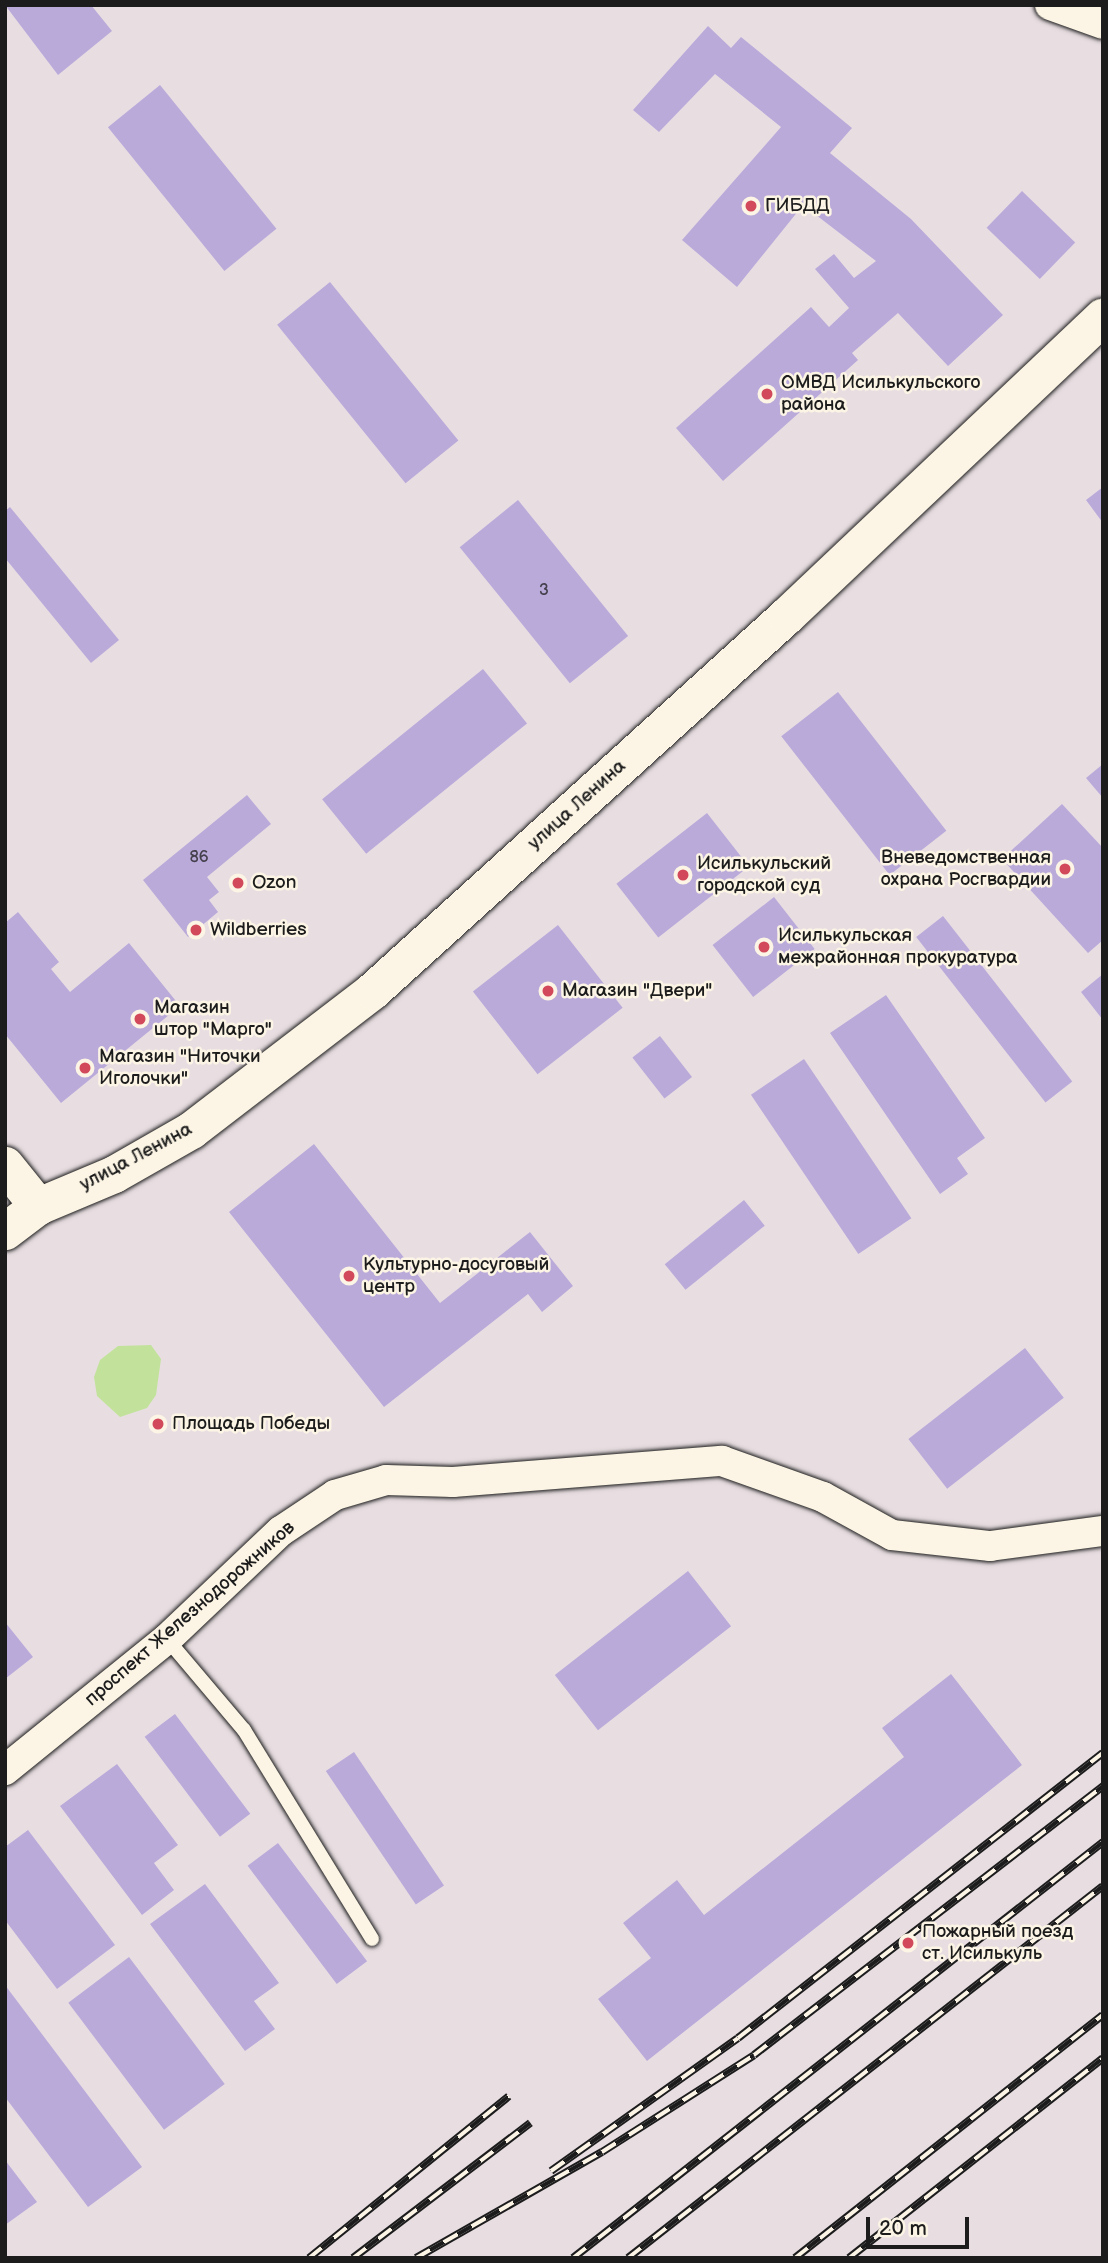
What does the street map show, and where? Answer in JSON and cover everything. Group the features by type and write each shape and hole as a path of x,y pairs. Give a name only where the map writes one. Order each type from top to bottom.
{"street":[{"path":"1050,5 1103,24"},
{"name":"улица Ленина","path":"5,1231 38,1206 114,1174 191,1130 372,991 786,616 1103,316"},
{"path":"5,1165 38,1206"},
{"name":"проспект Железнодорожников","path":"5,1770 167,1639 281,1531 335,1494 386,1480 453,1482 722,1461 823,1497 892,1535 990,1546 1103,1531"}],"lane":[{"path":"167,1639 244,1730 372,1939"}],"green space":[{"path":"151,1345 161,1359 156,1395 147,1408 120,1417 97,1396 94,1377 100,1360 118,1346"}],"building":[{"path":"5,5 91,5 112,31 58,75"},
{"path":"708,26 731,48 741,37 852,128 830,153 911,219 1003,315 948,366 898,313 852,353 858,360 723,481 676,428 811,307 829,327 849,308 815,269 834,254 854,278 876,261 803,205 737,287 682,240 781,127 715,74 659,132 633,110"},
{"path":"160,85 276,229 224,271 108,127"},
{"path":"1022,191 1075,242 1040,279 987,228"},
{"path":"330,282 458,441 406,483 277,325"},
{"path":"1103,487 1103,523 1086,500"},
{"path":"518,500 628,636 570,683 460,547"},
{"path":"10,507 119,640 91,663 5,558 5,511"},
{"path":"483,669 527,723 366,854 322,799"},
{"path":"838,692 946,831 890,875 781,736"},
{"path":"1103,764 1103,798 1086,778"},
{"path":"247,795 271,824 207,877 219,892 209,900 218,912 188,937 143,880"},
{"path":"1062,804 1103,848 1103,940 1088,953 1002,859"},
{"name":"Исилькульский городской суд","path":"707,813 749,867 658,937 616,884"},
{"name":"Исилькульская межрайонная прокуратура","path":"774,897 815,949 753,997 713,945"},
{"path":"18,912 59,962 51,969 70,992 129,943 180,1006 61,1103 5,1034 5,923"},
{"path":"943,916 1072,1081 1045,1102 916,937"},
{"path":"558,925 623,1008 538,1074 473,991"},
{"path":"1103,974 1103,1020 1081,992"},
{"path":"886,995 985,1138 957,1158 968,1174 940,1194 830,1033"},
{"path":"660,1036 692,1077 664,1099 632,1058"},
{"path":"804,1059 911,1218 858,1254 751,1095"},
{"name":"Культурно-досуговый центр","path":"314,1144 440,1303 530,1232 573,1286 542,1312 528,1294 384,1407 229,1212"},
{"path":"744,1200 765,1226 685,1290 665,1264"},
{"path":"1025,1348 1064,1398 947,1489 908,1439"},
{"path":"688,1571 731,1626 598,1730 555,1675"},
{"path":"5,1622 33,1657 5,1679"},
{"path":"951,1674 1022,1765 647,2061 598,1999 651,1958 623,1923 677,1880 704,1915 904,1757 882,1728"},
{"path":"175,1714 250,1814 220,1837 145,1737"},
{"path":"354,1752 444,1885 416,1904 326,1771"},
{"path":"117,1764 178,1845 154,1863 174,1890 142,1915 60,1806"},
{"path":"28,1830 115,1945 57,1989 5,1920 5,1847"},
{"path":"278,1843 367,1961 337,1984 248,1866"},
{"path":"205,1884 279,1983 254,2001 275,2029 245,2051 150,1924"},
{"path":"129,1957 225,2084 164,2130 68,2003"},
{"path":"5,1985 142,2167 88,2207 5,2097"},
{"path":"5,2160 37,2202 5,2225"}],"railway":[{"path":"551,2171 738,2038 1103,1753"},
{"path":"416,2258 602,2152 754,2055 1103,1786"},
{"path":"573,2258 1103,1842"},
{"path":"628,2258 1103,1886"},
{"path":"795,2258 1103,2015"},
{"path":"849,2258 1103,2058"},
{"path":"309,2258 509,2096"},
{"path":"353,2258 530,2123"}],"place":[{"name":"ГИБДД","path":"751,206"},
{"name":"ОМВД Исилькульского района","path":"767,394"},
{"name":"Вневедомственная охрана Росгвардии","path":"1065,869"},
{"name":"Исилькульский городской суд","path":"683,875"},
{"name":"Ozon","path":"238,883"},
{"name":"Wildberries","path":"196,930"},
{"name":"Исилькульская межрайонная прокуратура","path":"764,947"},
{"name":"Магазин \"Двери\"","path":"548,991"},
{"name":"Магазин штор \"Марго\"","path":"140,1019"},
{"name":"Магазин \"Ниточки Иголочки\"","path":"85,1068"},
{"name":"Культурно-досуговый центр","path":"349,1276"},
{"name":"Площадь Победы","path":"158,1424"},
{"name":"Пожарный поезд ст. Исилькуль","path":"908,1943"}]}
